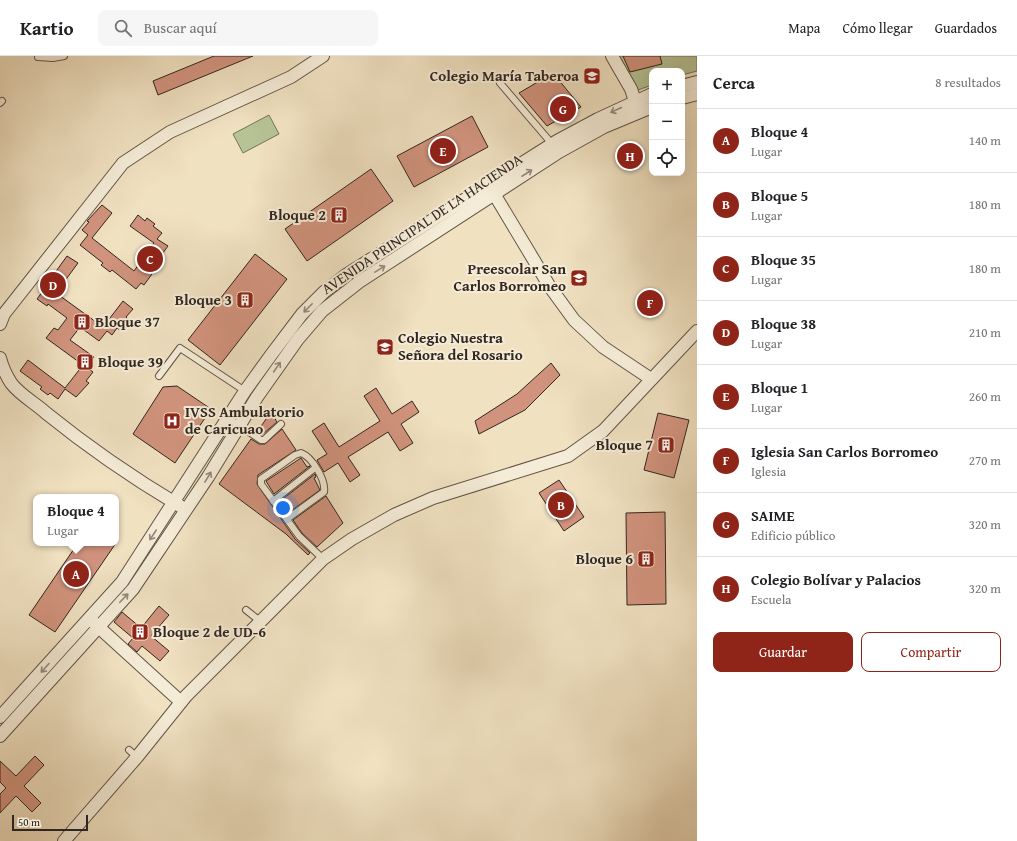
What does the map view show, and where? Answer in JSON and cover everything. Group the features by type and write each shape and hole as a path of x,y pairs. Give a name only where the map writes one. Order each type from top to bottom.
{"street":[{"path":"0,324 4,314 123,163 170,132 291,77 323,56"},
{"path":"612,56 631,89 635,101"},
{"path":"685,85 697,82"},
{"path":"685,97 697,94"},
{"name":"AVENIDA PRINCIPAL DE LA HACIENDA","path":"0,736 75,654 94,623 134,566 245,391 302,314 324,292 346,275 492,189 556,148 598,118 649,95"},
{"name":"AVENIDA PRINCIPAL DE LA HACIENDA","path":"556,148 649,108"},
{"path":"492,189 550,286 574,320 603,347 651,379"},
{"name":"AVENIDA PRINCIPAL DE LA HACIENDA","path":"0,717 65,646 133,589 257,397 298,339 331,303 492,189"},
{"path":"64,841 133,754 181,702 323,559 352,539 387,519 434,498 570,459 603,431 625,409 651,379 697,331"},
{"path":"0,358 3,368 12,383 22,394 71,433 186,509"},
{"path":"245,391 257,397"},
{"path":"94,623 181,702"}],"lane":[{"path":"38,57 53,58 64,56"},
{"path":"500,83 556,148"},
{"path":"159,376 180,348 245,391"},
{"path":"228,418 264,440 281,424"},
{"path":"287,519 324,492 324,482 308,457 301,453 298,453 262,479 262,488 299,536 323,559"},
{"path":"273,501 315,468"},
{"path":"246,610 260,621"},
{"path":"65,646 75,654"}],"green space":[{"path":"614,56 697,56 697,71 685,74 685,68 649,68 649,86 635,91"},
{"path":"269,115 279,134 243,153 233,134"}],"building":[{"path":"214,56 253,56 158,95 153,81"},
{"path":"623,56 660,56 662,64 630,72"},
{"path":"553,73 581,107 547,126 519,93"},
{"path":"472,116 488,147 414,187 397,156"},
{"name":"Bloque 2","path":"371,169 393,201 307,261 285,229"},
{"path":"102,205 112,213 92,238 134,271 154,243 130,226 138,215 145,221 147,218 155,224 153,226 162,233 157,239 168,246 149,272 152,274 144,285 141,283 136,289 112,270 110,272 101,265 103,263 80,245 88,235 82,230 89,222 87,221"},
{"name":"Bloque 3","path":"255,254 287,279 220,365 188,340"},
{"path":"67,256 78,263 56,293 103,327 123,301 133,309 126,317 128,319 120,330 117,328 112,335 107,331 99,341 80,327 70,340 94,357 86,367 93,372 86,381 89,383 76,397 65,389 58,399 50,393 48,395 40,389 42,387 20,371 28,360 65,388 83,365 46,338 54,328 58,330 67,318 48,304 47,306 37,299 43,291 40,289 47,279 49,281"},
{"path":"551,363 560,375 525,410 479,434 475,421 517,394"},
{"name":"IVSS Ambulatorio de Caricuao","path":"177,386 211,409 175,463 133,434 163,387"},
{"path":"376,388 392,414 412,401 419,412 401,424 413,443 400,451 388,432 348,457 360,475 350,482 338,463 324,472 317,460 327,454 312,431 324,423 339,447 380,421 364,396"},
{"path":"271,412 277,422 262,435 257,432"},
{"name":"Bloque 7","path":"658,413 689,420 674,478 644,470"},
{"path":"282,429 296,450 258,475 257,484 295,539 310,553 308,555 286,534 219,484 251,439 259,444 265,444"},
{"path":"301,458 307,467 310,466 274,494 266,481"},
{"path":"315,474 316,477 314,478 320,490 288,513 279,502"},
{"path":"559,480 584,517 564,531 539,493"},
{"path":"326,496 343,523 317,547 302,533 293,520"},
{"name":"Bloque 6","path":"665,512 666,604 627,605 626,513"},
{"path":"76,546 114,546 55,632 29,615"},
{"name":"Bloque 2 de UD-6","path":"159,606 169,615 151,636 169,651 160,661 142,646 137,652 128,644 133,638 114,622 122,612 141,628"},
{"path":"35,756 44,765 24,786 41,803 32,812 16,796 0,813 0,794 6,788 0,782 0,761 16,776"}],"place":[{"name":"Colegio María Taberoa","path":"592,76"},
{"name":"SAIME","path":"563,109"},
{"name":"Bloque 1","path":"443,151"},
{"name":"Colegio Bolívar y Palacios","path":"630,156"},
{"name":"Bloque 2","path":"339,215"},
{"name":"Bloque 35","path":"150,259"},
{"name":"Preescolar San Carlos Borromeo","path":"579,278"},
{"name":"Bloque 38","path":"53,285"},
{"name":"Bloque 3","path":"245,300"},
{"name":"Iglesia San Carlos Borromeo","path":"650,303"},
{"name":"Bloque 37","path":"82,322"},
{"name":"Colegio Nuestra Señora del Rosario","path":"385,347"},
{"name":"Bloque 39","path":"85,362"},
{"name":"IVSS Ambulatorio de Caricuao","path":"172,421"},
{"name":"Bloque 7","path":"666,445"},
{"name":"Bloque 5","path":"561,505"},
{"name":"Bloque 6","path":"646,559"},
{"name":"Bloque 4","path":"76,574"},
{"name":"Bloque 2 de UD-6","path":"140,632"}]}
